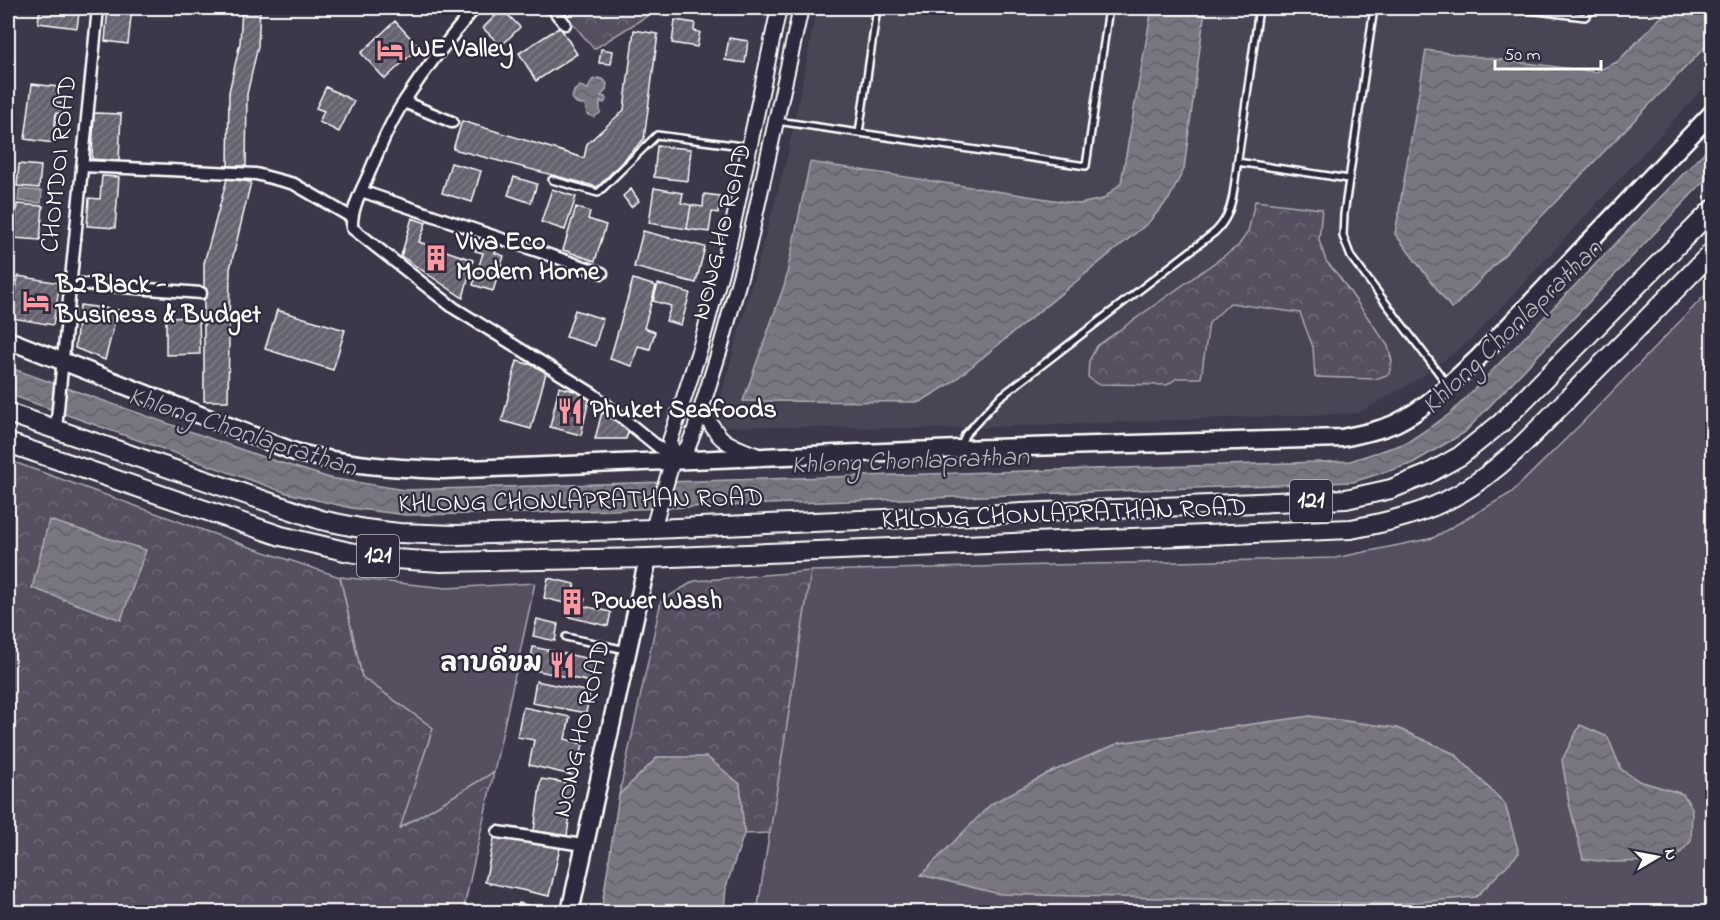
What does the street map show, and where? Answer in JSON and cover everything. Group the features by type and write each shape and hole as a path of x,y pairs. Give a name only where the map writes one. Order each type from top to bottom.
{"main road":[{"path":"8,340 295,452 323,459 384,468 443,470 673,459 1342,438 1371,432 1396,423 1419,409 1448,385 1477,359 1713,113"},
{"name":"KHLONG CHONLAPRATHAN ROAD","path":"8,413 321,520 399,533 447,535 653,529 1346,499 1391,489 1426,475 1460,456 1501,423 1713,210"},
{"name":"KHLONG CHONLAPRATHAN ROAD","path":"8,443 281,536 349,552 395,559 441,562 648,558 1351,529 1424,511 1458,494 1486,476 1513,453 1713,252"},
{"path":"648,558 653,529"},
{"name":"NONG HO ROAD","path":"570,912 648,558"}],"street":[{"name":"CHOMDOI ROAD","path":"56,429 98,8"},
{"path":"475,8 451,36 404,102 384,137 351,217 352,228 454,308 593,393 673,459"},
{"path":"552,8 565,24"},
{"name":"NONG HO ROAD","path":"653,529 673,459 670,441 701,345 729,243 779,8"},
{"name":"NONG HO ROAD","path":"673,459 688,447 702,408 748,248 801,8"},
{"path":"404,102 452,122"},
{"path":"82,166 256,174 294,184 351,217"},
{"path":"361,190 602,273"},
{"path":"70,282 201,293"},
{"path":"702,408 718,437 732,446 760,456"},
{"path":"498,832 583,845"}],"lane":[{"path":"860,133 877,8"},
{"path":"777,121 1086,166 1109,8"},
{"path":"959,449 965,435 999,398 1224,223 1232,204 1259,8"},
{"path":"1374,8 1343,236 1351,257 1448,385"},
{"path":"1518,8 1585,17 1594,8"},
{"path":"552,180 598,193 657,135 750,147"},
{"path":"1237,162 1349,179"},
{"path":"566,637 627,650"}],"shaded area":[{"path":"817,8 1712,8 1712,79 1470,341 1415,381 1358,413 944,429 724,426 717,411 787,157"}],"green space":[{"path":"560,8 660,8 594,49"},
{"path":"1255,201 1322,209 1319,240 1326,261 1388,346 1392,361 1389,374 1376,379 1315,377 1313,347 1300,313 1230,303 1209,323 1201,378 1177,378 1167,385 1097,384 1088,377 1089,361 1097,346 1238,246 1248,232"},
{"path":"1712,288 1712,912 757,912 811,571 1335,558 1433,538 1511,493"},
{"path":"8,460 340,577 362,677 433,728 400,828 494,772 463,912 8,912"},
{"path":"811,571 770,833 744,834 740,784 658,757 619,795 661,601 694,581"},
{"path":"340,577 447,588 535,583 494,772 399,829 433,728 362,677"}],"water":[{"path":"1152,8 1205,9 1184,169 1169,199 1148,223 950,384 920,402 743,401 785,283 810,162 1079,204 1103,199 1121,183"},
{"path":"1670,8 1712,8 1712,40 1452,309 1395,234 1426,50 1595,72 1617,62"},
{"path":"598,78 607,84 601,96 606,100 604,103 600,101 600,113 594,117 587,114 585,105 577,104 572,98 574,91 580,86 588,89 592,80"},
{"path":"1712,144 1712,173 1464,433 1411,464 1353,482 532,513 406,515 351,508 287,493 8,394 8,367 263,457 330,478 405,490 1350,461 1406,443 1451,413"},
{"path":"19,189 42,191 41,203 18,201"},
{"path":"49,520 146,550 121,620 32,588"},
{"path":"1310,716 1397,728 1455,754 1505,804 1519,853 1476,897 1397,904 1000,894 921,875 991,804 1051,772 1119,743"},
{"path":"1580,725 1608,737 1621,769 1639,781 1683,794 1692,808 1691,841 1673,861 1608,862 1583,859 1569,803 1562,760"},
{"path":"658,757 707,757 740,784 744,834 726,887 724,912 601,912 619,795"}],"building":[{"path":"40,8 70,8 69,12 79,13 77,28 38,23"},
{"path":"108,8 132,8 128,44 105,41"},
{"path":"242,8 260,8 258,46 247,94 246,166 228,166 229,92 240,43"},
{"path":"502,9 520,27 501,46 483,28"},
{"path":"675,20 695,23 694,31 700,32 697,47 672,43"},
{"name":"WE Valley","path":"395,21 419,47 385,79 361,53"},
{"path":"560,27 577,54 536,81 519,53"},
{"path":"634,30 658,34 644,139 598,187 453,149 462,121 584,158 587,144 624,110"},
{"path":"729,38 748,41 745,63 725,60"},
{"path":"601,49 613,51 611,64 599,63"},
{"path":"32,84 58,87 56,103 65,104 63,114 56,113 53,143 25,139"},
{"path":"326,87 354,101 339,132 319,122 324,111 316,108"},
{"path":"94,113 121,114 119,161 92,159"},
{"path":"657,146 691,149 688,181 654,177"},
{"path":"451,163 481,171 472,202 442,193"},
{"path":"19,164 41,166 39,188 17,186"},
{"path":"102,176 119,177 115,228 87,226 89,198 100,199"},
{"path":"514,177 537,184 531,203 508,195"},
{"path":"227,179 251,182 230,269 228,401 204,401 204,263"},
{"path":"654,188 683,193 681,203 691,205 687,229 649,223"},
{"path":"552,189 576,197 565,230 541,222"},
{"path":"631,189 639,201 631,207 623,196"},
{"path":"704,194 720,196 718,213 712,212 709,232 687,229 691,205 703,207"},
{"path":"17,204 43,206 40,240 14,238"},
{"path":"576,207 590,212 588,219 606,225 595,261 563,250"},
{"name":"Viva Eco Modern Home","path":"412,218 426,223 419,242 473,260 463,298 401,256"},
{"path":"643,231 705,247 696,283 634,267"},
{"path":"479,236 499,242 495,253 504,256 493,291 473,285 483,253 475,251"},
{"name":"B2 Black - Business & Budget","path":"18,276 60,283 53,325 12,318"},
{"path":"633,279 656,286 644,328 655,332 650,349 638,346 632,366 610,359"},
{"path":"658,284 690,293 681,325 666,321 671,306 653,301"},
{"path":"80,305 118,310 105,360 75,348"},
{"path":"277,310 345,330 333,370 265,349"},
{"path":"575,310 603,319 595,346 566,337"},
{"path":"199,317 200,354 166,355 166,318"},
{"path":"517,361 547,369 531,429 502,421"},
{"name":"Phuket Seafoods","path":"559,387 590,395 581,435 550,427"},
{"path":"602,412 629,430 626,439 595,439"},
{"name":"Power Wash","path":"548,578 575,584 572,596 585,599 583,606 611,612 608,626 569,617 572,605 544,598"},
{"path":"537,619 558,624 555,641 533,636"},
{"name":"ลาบดีขม","path":"533,647 595,660 591,682 529,669"},
{"path":"536,681 590,692 586,713 532,703"},
{"path":"523,707 570,717 565,739 583,744 576,776 529,765 534,740 517,737"},
{"path":"541,779 574,784 567,836 534,831"},
{"path":"495,834 560,848 549,896 485,882"},
{"path":"519,903 540,908 539,912 517,912"}],"place":[{"name":"WE Valley","path":"390,50"},
{"name":"Viva Eco Modern Home","path":"436,258"},
{"name":"B2 Black - Business & Budget","path":"36,301"},
{"name":"Phuket Seafoods","path":"570,411"},
{"name":"Power Wash","path":"572,602"},
{"name":"ลาบดีขม","path":"562,665"}],"water label":[{"name":"Khlong Chonlaprathan","path":"1513,328"},
{"name":"Khlong Chonlaprathan","path":"242,433"},
{"name":"Khlong Chonlaprathan","path":"910,462"}]}
